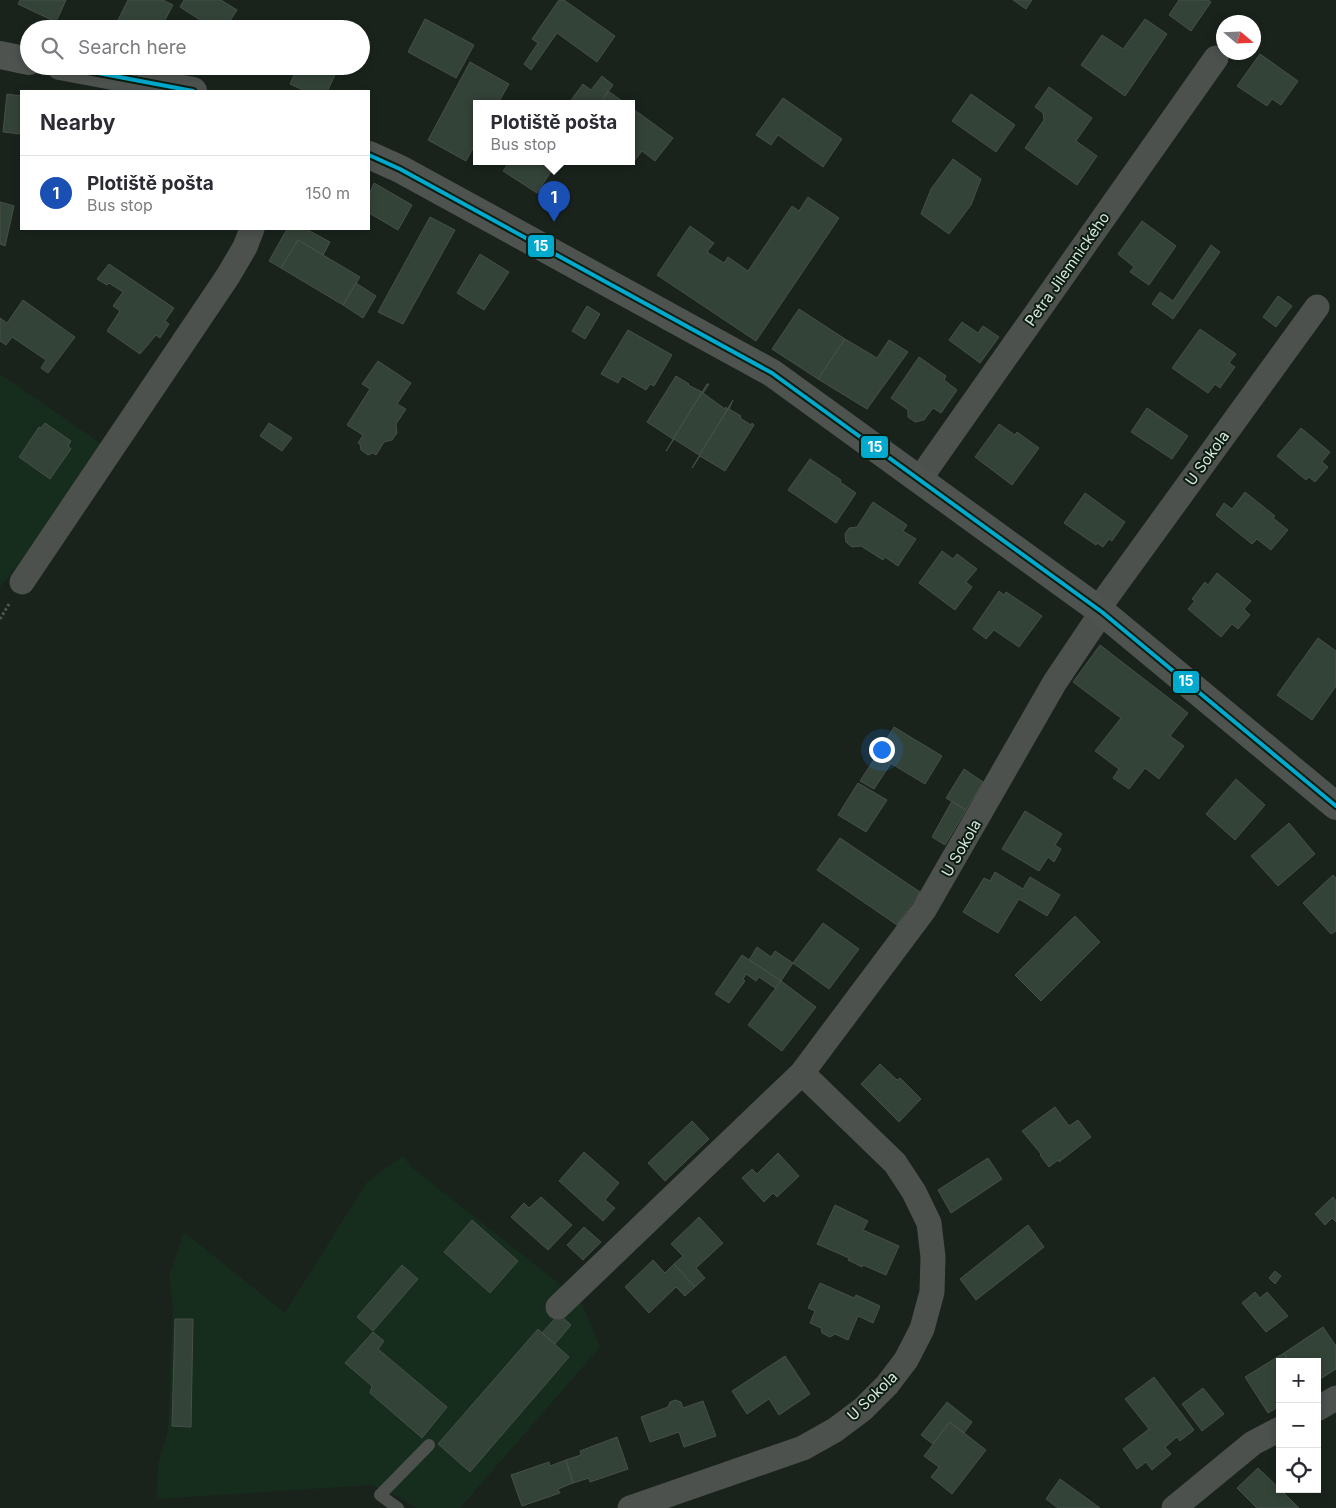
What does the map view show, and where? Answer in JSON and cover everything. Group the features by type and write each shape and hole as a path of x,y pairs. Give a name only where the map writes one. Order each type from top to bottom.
{"street":[{"path":"0,55 20,59"},
{"name":"Petra Jilemnického","path":"919,480 1216,58"},
{"path":"108,75 187,90"},
{"path":"370,154 400,168 772,373 1100,611 1336,806"},
{"path":"22,582 228,276 245,247 252,230"},
{"name":"U Sokola","path":"558,1307 802,1073 924,910 1055,682 1100,611 1316,308"},
{"name":"U Sokola","path":"630,1508 803,1448 835,1430 863,1409 887,1385 906,1360 922,1329 932,1292 933,1257 929,1223 914,1192 895,1163 802,1073"},
{"path":"1321,1407 1336,1398"},
{"path":"1174,1508 1254,1443 1276,1431"}],"lane":[{"path":"398,1508 380,1495 430,1445"}],"shaded area":[{"path":"0,374 103,445 34,545 0,587"},
{"path":"403,1156 411,1167 557,1282 582,1304 600,1347 460,1508 417,1508 397,1496 371,1485 157,1499 158,1464 168,1431 173,1306 169,1277 184,1232 285,1313 367,1182"}],"building":[{"path":"20,0 66,0 57,20 52,20 18,4"},
{"path":"128,0 163,0 173,5 165,20 118,20"},
{"path":"184,0 221,0 237,10 231,20 200,20 180,7"},
{"path":"559,0 564,0 615,36 597,62 557,33 531,70 524,64 538,43 532,39"},
{"path":"1013,0 1032,0 1026,9"},
{"path":"1179,0 1208,0 1211,2 1191,31 1169,15"},
{"path":"425,19 474,45 456,78 408,52"},
{"path":"1145,19 1167,34 1125,96 1081,65 1102,35 1123,49"},
{"path":"1261,55 1298,81 1281,105 1272,99 1267,106 1237,86 1256,60 1261,60"},
{"path":"470,62 509,84 500,100 473,100 473,148 466,161 428,140"},
{"path":"294,75 335,75 328,90 303,90 290,84"},
{"path":"602,76 613,85 602,100 571,100 583,84 591,90"},
{"path":"1049,87 1092,118 1076,141 1097,156 1077,185 1025,148 1044,120 1043,113 1035,107"},
{"path":"608,91 621,100 602,100"},
{"path":"7,94 20,96 20,134 3,132"},
{"path":"971,94 1015,125 996,152 952,121"},
{"path":"783,98 842,139 823,167 778,135 771,145 756,135"},
{"path":"635,110 673,138 655,161 642,151 635,160"},
{"path":"953,159 981,179 971,205 949,234 921,214 931,189"},
{"path":"507,165 555,165 537,193 503,171"},
{"path":"374,183 412,205 398,230 370,214 370,193"},
{"path":"808,197 839,218 756,341 657,275 690,226 714,243 707,252 724,263 728,257 748,271 792,206 799,211"},
{"path":"0,202 14,206 5,246 0,244"},
{"path":"430,217 455,230 403,324 378,312"},
{"path":"1142,221 1176,246 1149,285 1130,272 1134,267 1118,254"},
{"path":"286,230 308,230 330,242 323,255 298,240 281,268 269,261"},
{"path":"298,240 360,277 343,305 281,268"},
{"path":"1211,245 1220,252 1173,319 1152,304 1160,292 1173,301"},
{"path":"480,254 509,272 484,310 457,293"},
{"path":"109,264 174,308 165,321 169,324 160,338 156,335 140,354 107,331 120,311 113,306 123,292 109,283 107,285 97,279"},
{"path":"356,283 376,296 363,318 343,305"},
{"path":"1278,296 1292,306 1276,327 1263,317"},
{"path":"23,300 75,337 48,373 41,368 46,360 12,337 6,345 0,341 0,318 7,323"},
{"path":"587,306 600,314 585,339 572,331"},
{"path":"799,309 845,339 818,379 772,349"},
{"path":"962,322 978,333 983,326 999,337 980,363 949,340"},
{"path":"1200,329 1236,354 1229,363 1235,367 1220,388 1215,384 1208,393 1172,368"},
{"path":"628,330 672,355 654,386 650,384 646,390 622,376 618,383 601,374"},
{"path":"845,339 877,358 889,340 908,352 867,409 818,379"},
{"path":"919,357 946,376 944,380 957,390 941,413 933,408 924,420 915,422 908,417 908,410 891,398"},
{"path":"378,361 411,383 397,404 406,409 396,424 397,433 392,440 384,442 376,455 373,453 368,455 361,450 358,443 363,435 347,425 370,389 362,384"},
{"path":"676,376 702,392 673,439 647,422"},
{"path":"707,384 709,384 703,393 725,409 726,407 728,409 699,455 674,439 666,451"},
{"path":"733,400 729,409 741,416 740,418 754,425 725,471 700,456 692,468"},
{"path":"1147,408 1188,436 1172,459 1131,432"},
{"path":"45,423 71,441 68,446 71,449 50,479 19,457 39,427 41,428"},
{"path":"269,423 292,438 282,451 260,436"},
{"path":"999,424 1015,435 1017,432 1039,448 1012,485 975,457"},
{"path":"1301,428 1330,452 1322,462 1328,467 1315,482 1309,477 1306,480 1277,456"},
{"path":"810,459 841,480 840,482 856,493 836,523 788,490"},
{"path":"1245,492 1275,516 1273,518 1288,530 1271,550 1257,539 1252,544 1216,515 1224,503 1232,509"},
{"path":"1085,493 1125,522 1112,541 1109,539 1103,547 1097,543 1096,545 1064,523"},
{"path":"873,502 907,525 903,531 916,539 898,566 885,557 883,560 861,546 852,547 846,542 845,534 849,528 857,527"},
{"path":"942,551 953,559 957,554 977,569 966,582 972,587 955,610 919,583"},
{"path":"1217,573 1251,601 1244,609 1250,615 1238,629 1232,624 1221,637 1188,609 1195,601 1192,599 1205,582 1208,585"},
{"path":"999,591 1004,595 1006,592 1042,616 1019,647 994,630 986,639 973,629"},
{"path":"1318,638 1336,651 1336,686 1312,720 1277,695"},
{"path":"1100,645 1188,713 1170,736 1184,746 1159,779 1145,768 1129,789 1113,778 1119,769 1095,751 1121,718 1073,682"},
{"path":"894,727 942,756 925,784 877,755"},
{"path":"877,755 891,763 874,789 860,781"},
{"path":"964,769 983,782 966,810 946,798"},
{"path":"1236,779 1265,805 1235,840 1206,814"},
{"path":"858,783 887,800 866,832 838,815"},
{"path":"952,801 966,810 945,845 932,837"},
{"path":"1025,811 1062,834 1055,845 1061,849 1054,862 1048,857 1039,871 1002,849"},
{"path":"1289,823 1315,854 1278,886 1251,856"},
{"path":"840,838 920,892 897,925 817,870"},
{"path":"995,872 1023,889 1030,877 1060,895 1047,916 1019,899 998,933 963,912 984,878 990,881"},
{"path":"1333,875 1336,878 1336,931 1331,934 1303,903"},
{"path":"1075,916 1100,942 1041,1001 1015,975"},
{"path":"823,923 859,949 829,989 793,963"},
{"path":"757,947 771,957 775,951 793,963 781,981 749,960"},
{"path":"742,955 781,981 775,988 759,977 756,981 746,974 743,979 745,981 729,1003 715,994"},
{"path":"781,981 816,1007 782,1051 748,1025"},
{"path":"880,1064 897,1080 900,1078 921,1099 899,1122 861,1084"},
{"path":"1055,1107 1069,1126 1078,1120 1091,1137 1059,1162 1058,1160 1049,1167 1022,1131"},
{"path":"692,1121 709,1139 665,1181 648,1163"},
{"path":"584,1152 619,1183 605,1200 615,1208 603,1221 559,1181"},
{"path":"778,1153 799,1176 777,1197 773,1193 764,1202 742,1178 752,1169 757,1174"},
{"path":"988,1158 1002,1179 951,1213 938,1190"},
{"path":"541,1197 572,1225 548,1250 511,1217 524,1203 529,1208"},
{"path":"1333,1197 1336,1201 1336,1222 1332,1218 1325,1225 1315,1214"},
{"path":"835,1205 868,1221 863,1230 899,1246 886,1275 863,1265 862,1267 848,1260 849,1258 817,1244"},
{"path":"699,1217 723,1243 696,1268 705,1278 695,1287 674,1264 683,1256 671,1244"},
{"path":"472,1220 518,1261 490,1293 444,1252"},
{"path":"1028,1225 1044,1247 976,1300 960,1279"},
{"path":"584,1227 601,1242 583,1260 567,1245"},
{"path":"653,1260 665,1273 674,1264 695,1287 685,1296 676,1287 649,1313 625,1287"},
{"path":"402,1265 418,1279 373,1331 357,1317"},
{"path":"1275,1271 1281,1276 1275,1284 1269,1278"},
{"path":"820,1283 854,1298 856,1295 880,1306 873,1323 858,1316 848,1340 835,1334 830,1337 822,1333 821,1328 810,1323 815,1311 808,1308"},
{"path":"1255,1292 1260,1298 1267,1292 1288,1316 1266,1332 1242,1303"},
{"path":"559,1314 571,1325 555,1344 542,1333"},
{"path":"175,1319 193,1319 191,1427 172,1426"},
{"path":"1323,1327 1336,1346 1336,1369 1321,1378 1321,1358 1287,1358 1284,1353"},
{"path":"538,1329 569,1357 470,1472 438,1444"},
{"path":"373,1332 384,1341 378,1349 447,1407 422,1438 370,1393 372,1386 345,1363"},
{"path":"1284,1353 1287,1358 1276,1358 1276,1408 1268,1413 1245,1377"},
{"path":"785,1356 810,1394 779,1415 769,1399 747,1414 732,1391"},
{"path":"1154,1377 1194,1430 1180,1441 1177,1437 1165,1447 1171,1454 1152,1470 1146,1462 1137,1469 1123,1449 1149,1429 1125,1399"},
{"path":"1203,1388 1224,1414 1202,1431 1182,1404"},
{"path":"675,1400 681,1402 683,1408 703,1401 716,1436 684,1447 679,1432 650,1442 641,1417 668,1407 670,1402"},
{"path":"947,1402 972,1422 964,1433 949,1422 933,1444 921,1435"},
{"path":"950,1422 986,1450 952,1494 931,1477 939,1467 924,1456"},
{"path":"617,1437 628,1469 590,1482 589,1478 573,1483 566,1460 581,1455 580,1451"},
{"path":"566,1460 573,1483 558,1489 560,1493 522,1506 511,1475 549,1462 550,1466"},
{"path":"1258,1468 1276,1486 1276,1493 1284,1493 1299,1508 1257,1508 1237,1488"},
{"path":"1060,1479 1100,1508 1058,1508 1046,1499"}],"transit line":[{"name":"15","path":"109,75 188,90"},
{"name":"15","path":"370,155 400,169 772,373 1102,612 1336,806"}],"place":[{"name":"Plotiště pošta","path":"554,222"}]}
